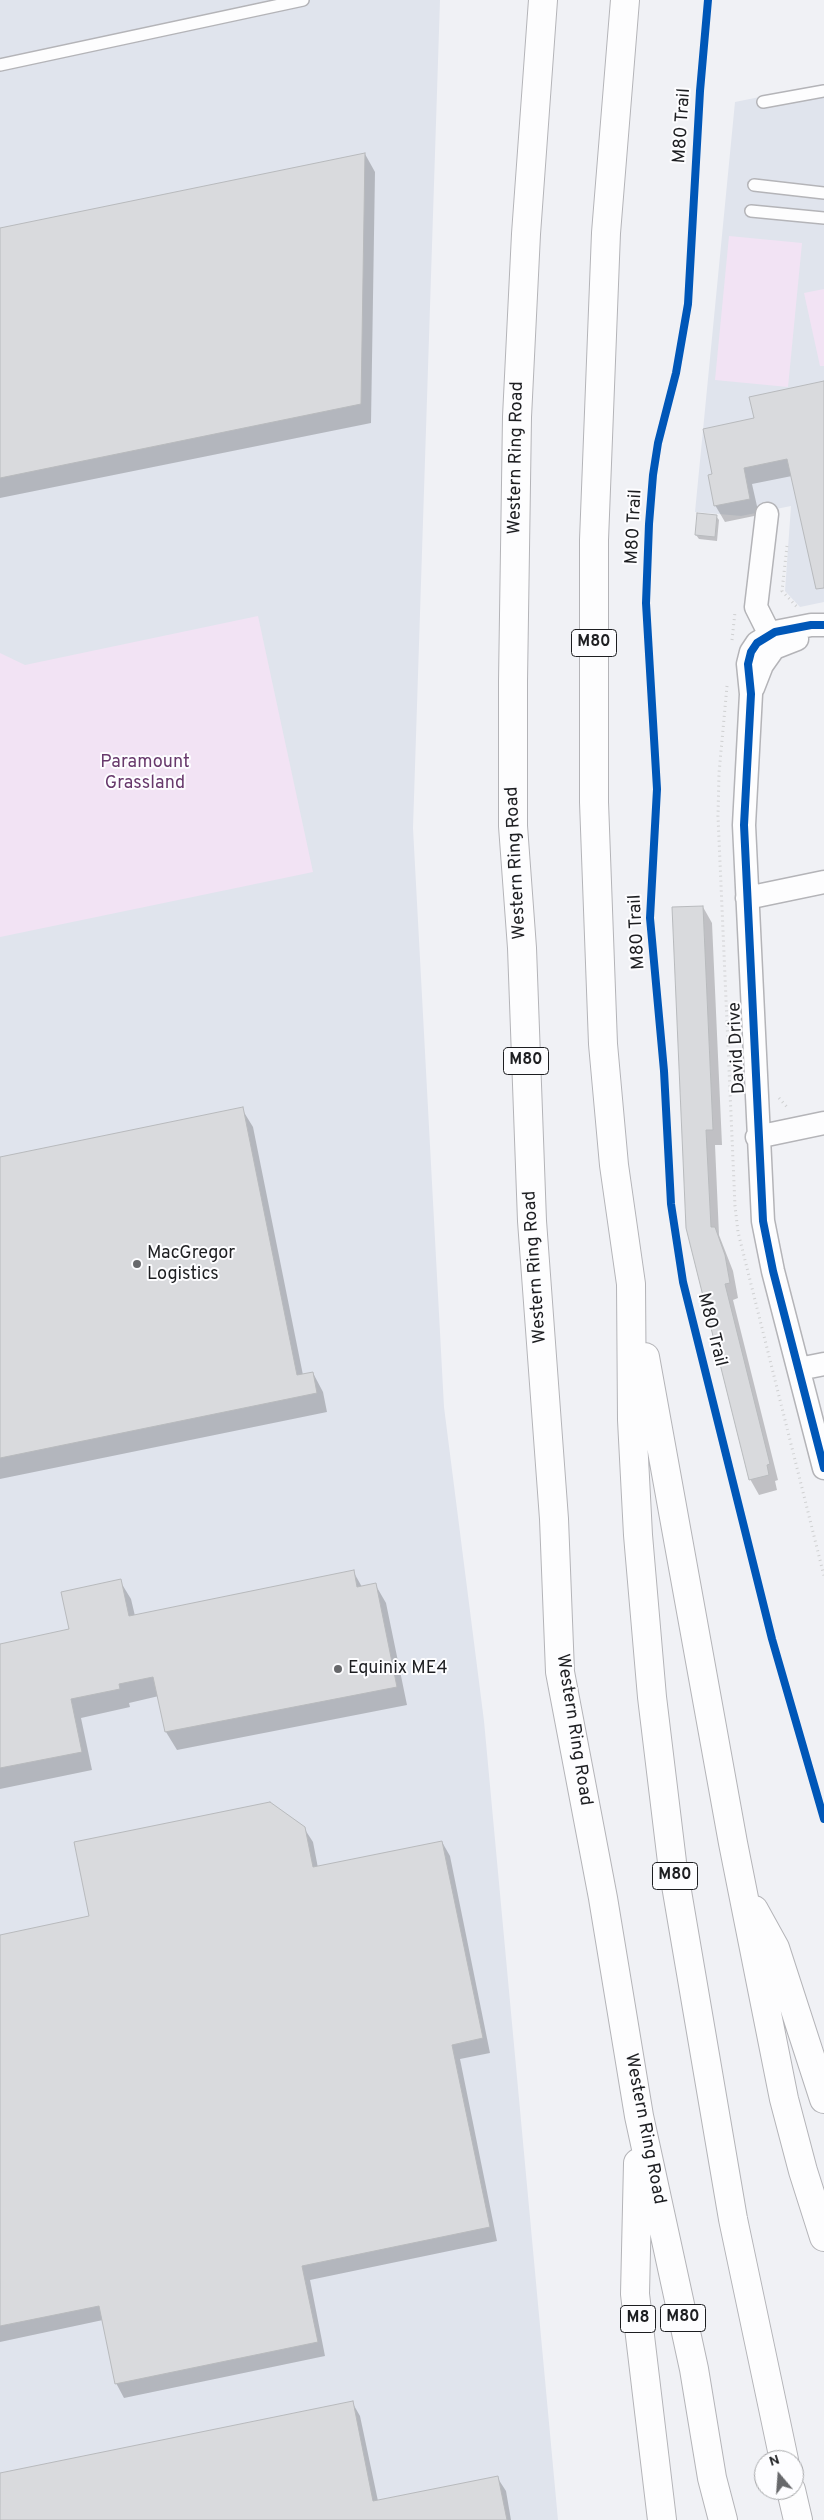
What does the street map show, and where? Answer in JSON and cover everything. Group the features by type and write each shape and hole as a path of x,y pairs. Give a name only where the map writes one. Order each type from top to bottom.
{"highway":[{"name":"Western Ring Road","path":"543,0 526,234 517,417 513,826 522,948 532,1221 554,1519 560,1672 603,1898 639,2116 694,2369 712,2478 723,2520"},
{"name":"M80","path":"625,0 606,233 594,530 594,802 603,1044 614,1165 631,1284 632,1420 638,1536 652,1697 672,1862 733,2219 782,2450"},
{"path":"631,1284 742,1889 784,2099 803,2171 824,2237"},
{"path":"742,1889 775,1948 824,2099"},
{"name":"M8","path":"639,2116 635,2294 662,2520"},
{"path":"793,2500 798,2520"}],"street":[{"path":"767,514 760,589 777,635"},
{"path":"777,635 811,625 824,625"},
{"path":"777,635 824,630"},
{"name":"David Drive","path":"777,635 774,648 762,665 751,694 744,794 760,1196 767,1242 824,1468"},
{"path":"747,898 824,882"},
{"path":"757,1137 824,1123"},
{"path":"799,1369 824,1364"}],"lane":[{"path":"0,65 303,0"},
{"path":"763,102 824,91"},
{"path":"754,185 824,193"},
{"path":"751,211 824,218"}],"path":[{"path":"787,546 782,591 801,610"}],"shaded area":[{"path":"0,0 440,0 413,828 444,1407 484,1721 558,2520 0,2520"},
{"path":"824,84 824,602 800,607 785,591 791,506 741,516 695,512 735,102"}],"green space":[{"path":"729,236 802,243 788,387 715,380"},
{"path":"824,289 824,366 820,366 804,293"},
{"name":"Paramount Grassland","path":"258,616 313,872 0,937 0,653 25,665"}],"building":[{"path":"365,153 361,404 0,478 0,228"},
{"path":"824,381 824,588 816,589 787,459 744,468 750,499 714,506 708,475 712,474 703,429 754,418 749,397"},
{"path":"697,513 717,515 715,537 695,535"},
{"path":"703,906 713,1130 706,1130 711,1227 715,1227 725,1255 730,1283 725,1284 770,1464 767,1465 769,1475 749,1480 686,1228 672,907"},
{"name":"MacGregor Logistics","path":"243,1107 297,1375 313,1372 317,1393 0,1458 0,1157"},
{"name":"Equinix ME4","path":"354,1570 357,1587 376,1583 397,1687 165,1732 153,1677 119,1684 120,1689 71,1699 82,1752 0,1768 0,1644 69,1629 61,1592 121,1579 129,1616"},
{"path":"270,1802 305,1827 313,1867 442,1841 483,2038 452,2045 490,2227 302,2266 318,2342 115,2384 99,2306 0,2326 0,1935 89,1916 74,1842"},
{"path":"353,2401 373,2501 498,2476 507,2520 0,2520 0,2473"}],"cycle path":[{"name":"M80 Trail","path":"708,0 700,91 688,304 676,373 658,443 649,524 646,603 657,789 650,918 664,1071 671,1204 683,1282 772,1639 824,1819"},
{"path":"824,625 811,625 775,632 757,643 751,652 748,664 751,694 744,825 763,1221 773,1271 824,1468"}],"place":[{"name":"MacGregor Logistics","path":"137,1264"},
{"name":"Equinix ME4","path":"338,1669"}]}
